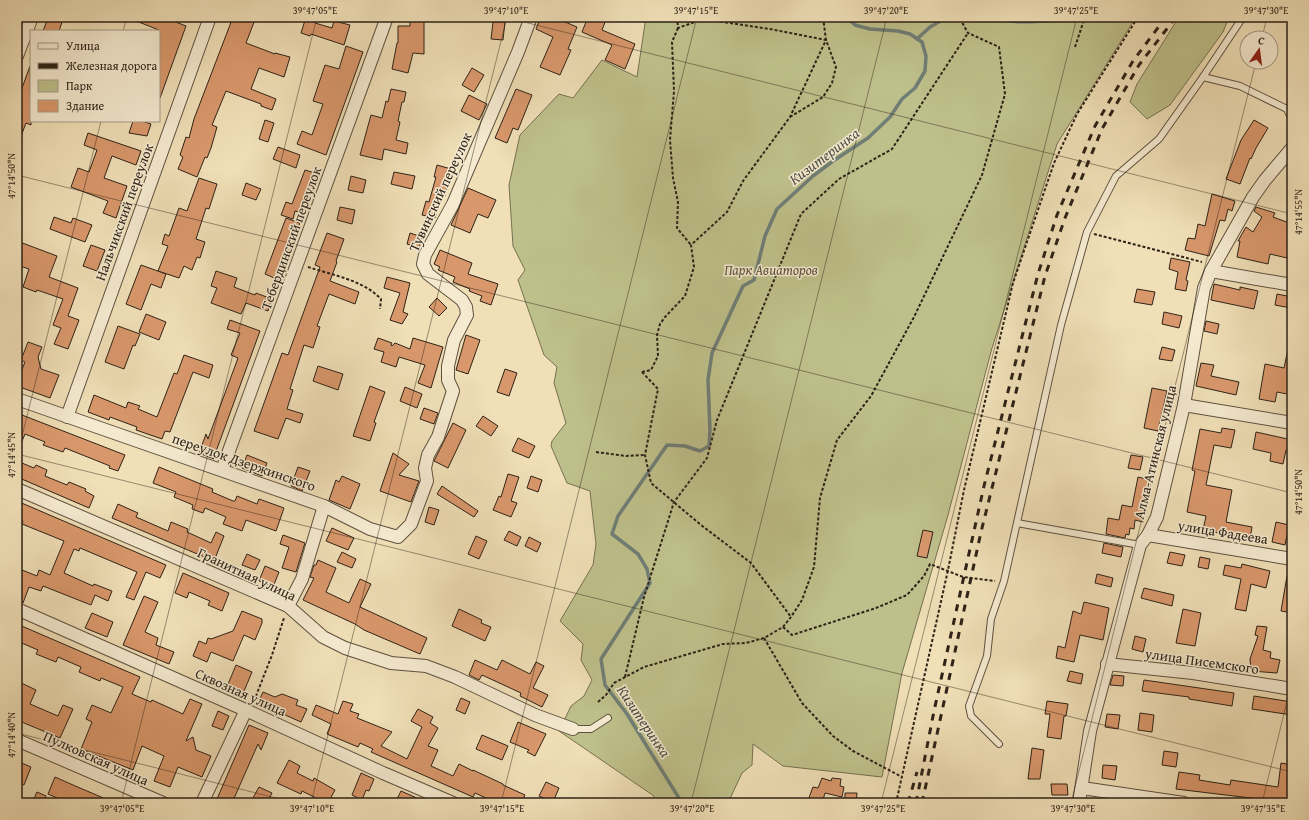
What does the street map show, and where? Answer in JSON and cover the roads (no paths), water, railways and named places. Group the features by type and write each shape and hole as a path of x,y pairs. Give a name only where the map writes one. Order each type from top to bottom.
{"street":[{"path":"17,56 32,17"},
{"name":"Нальчикский переулок","path":"67,417 210,17"},
{"name":"Тебердинский переулок","path":"222,470 387,17"},
{"name":"Тувинский переулок","path":"428,481 425,468 428,455 438,438 453,391 448,380 448,366 454,340 467,315 466,307 462,300 428,274 423,264 425,255 454,204 531,17"},
{"name":"Алма-Атинская улица","path":"1079,803 1090,730 1140,544 1148,535 1157,517 1184,405 1204,288 1213,268 1253,197 1292,148"},
{"path":"1213,268 1292,285"},
{"name":"переулок Дзержинского","path":"17,399 324,506 370,529 398,537 411,524 428,481"},
{"path":"1184,405 1292,423"},
{"name":"Гранитная улица","path":"17,489 288,606 323,637 345,648 391,663 426,666 455,677 535,715 573,729"},
{"path":"288,606 302,579 324,506"},
{"name":"улица Фадеева","path":"1148,535 1292,559"},
{"name":"Сквозная улица","path":"17,609 453,803"},
{"name":"улица Писемского","path":"1108,664 1193,673 1292,689"},
{"path":"202,803 248,711"},
{"name":"Пулковская улица","path":"17,740 163,803"},
{"path":"1082,788 1184,803"}],"lane":[{"path":"1000,744 971,716 970,706 987,656 991,619 1004,581 1061,325 1087,232 1116,176 1159,139 1243,17"},
{"path":"1203,77 1240,86 1292,110"},
{"path":"1017,523 1140,544"},
{"path":"573,729 591,729 608,718"}],"waterway":[{"name":"Кизитеринка","path":"682,803 627,714 605,685 601,659 650,583 647,569 638,554 612,534 618,516 667,445 685,446 700,451 709,446 710,430 708,380 712,353 743,286 754,280 765,236 777,209 813,176 868,138 890,117 902,99 915,88 925,71 926,56 922,42 910,34 898,31 870,29 855,25 847,17"},
{"path":"917,39 930,27 947,17"},
{"path":"995,17 1019,22 1061,20"}],"railway":[{"path":"916,803 934,711 984,486 1038,274 1057,215 1095,126 1133,61 1166,17"},
{"path":"922,803 981,532 1045,276 1065,218 1102,129 1139,65 1176,17"},
{"path":"908,803 917,772"}],"park label":[{"name":"Парк Авиаторов","path":"771,270"}]}
